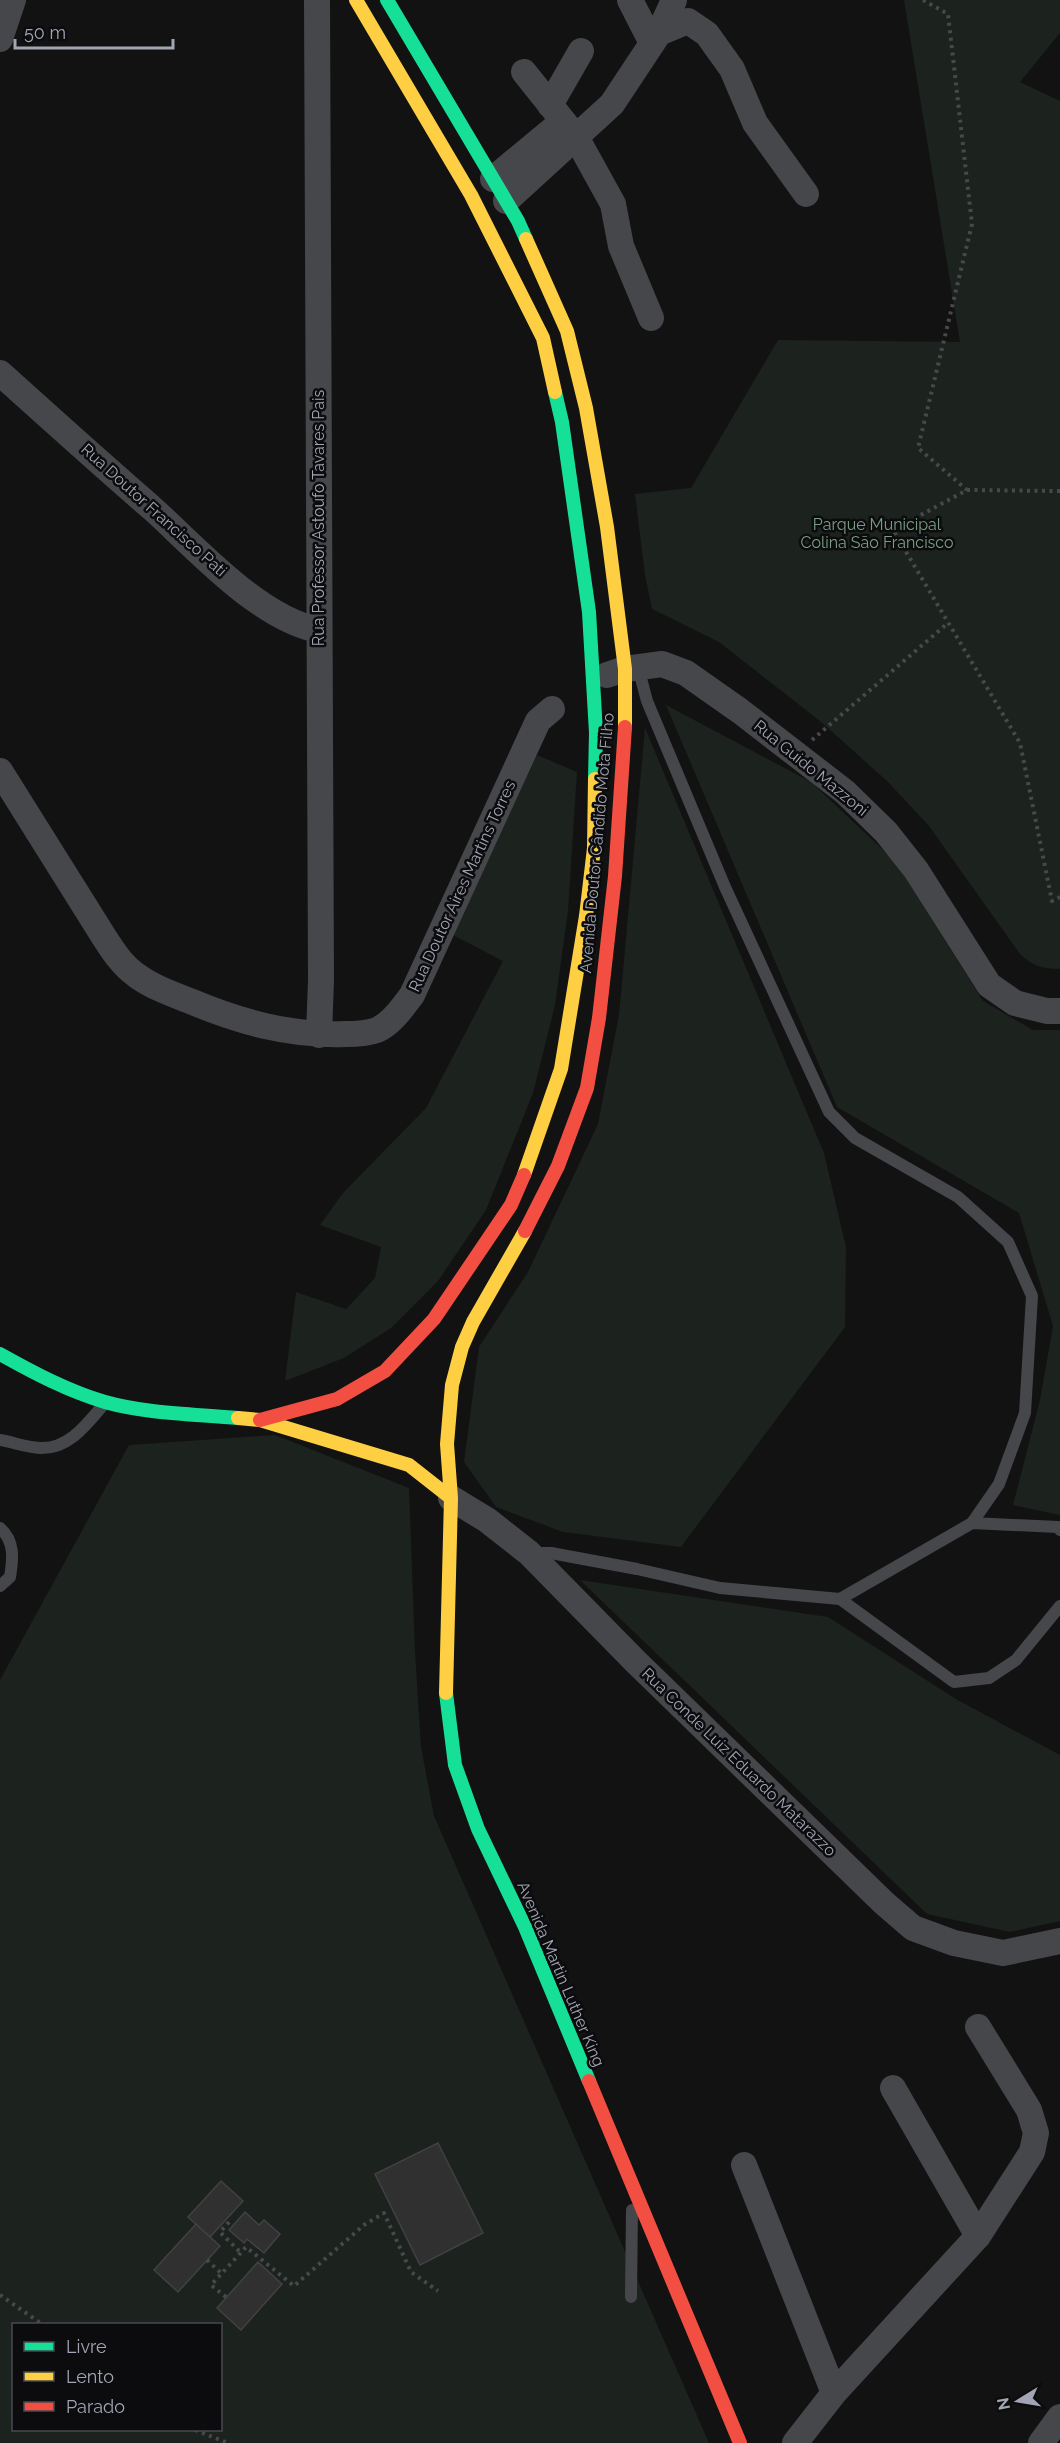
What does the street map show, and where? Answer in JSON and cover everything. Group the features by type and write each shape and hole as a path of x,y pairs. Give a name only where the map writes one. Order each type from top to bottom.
{"main road":[{"name":"Avenida Doutor Cândido Mota Filho","path":"356,0 471,195 543,338 562,422 576,505 590,612 595,680 594,848 586,916 561,1069 530,1162 511,1205 452,1295 404,1353"},
{"name":"Avenida Doutor Cândido Mota Filho","path":"387,0 518,221 567,331 586,408 631,668 615,876 599,1018 587,1088 558,1166 529,1224 473,1322 462,1347 452,1385"},
{"path":"416,99 439,88"},
{"path":"543,338 567,331"},
{"path":"260,1420 337,1399 385,1371 404,1353 420,1350"},
{"path":"0,1354 44,1379 106,1402 155,1411 260,1420 409,1465 451,1498"},
{"path":"443,1365 452,1385"},
{"name":"Avenida Martin Luther King","path":"452,1385 436,1453 451,1498 446,1693 455,1765 478,1828 525,1927 740,2443"},
{"path":"336,1443 331,1433 330,1421 337,1399"},
{"path":"409,1465 436,1453"}],"street":[{"path":"0,39 13,0"},
{"name":"Rua Professor Astoufo Tavares Pais","path":"317,0 320,1035"},
{"path":"630,0 655,38"},
{"path":"563,121 612,104 655,38 674,0"},
{"path":"655,38 688,21 707,34 732,69 755,123 806,194"},
{"path":"499,190 563,121 582,51"},
{"path":"524,72 563,121 613,204 621,246 651,318"},
{"name":"Rua Doutor Francisco Pati","path":"0,373 237,585 279,617 301,627 318,630"},
{"name":"Rua Guido Mazzoni","path":"595,680 631,668 662,664 686,673 845,792 886,832 916,870 989,985 1016,1003 1047,1011 1060,1011"},
{"name":"Rua Doutor Aires Martins Torres","path":"0,771 104,937 120,960 137,975 167,992 232,1018 282,1031 320,1035 357,1034 376,1030 396,1016 412,995 538,721 552,709"},
{"name":"Rua Conde Luiz Eduardo Matarazzo","path":"451,1498 487,1520 529,1553 635,1661 884,1903 913,1928 954,1943 1003,1953 1060,1941"},
{"path":"795,2443 834,2393 978,2236 1032,2152 1036,2133 1029,2110 978,2027"},
{"path":"893,2088 978,2236"},
{"path":"744,2165 834,2393"},
{"path":"1041,2443 1060,2417"}],"lane":[{"path":"631,668 725,887 829,1112 855,1138 958,1197 1008,1242 1032,1296 1025,1413 999,1484 972,1523 840,1599"},
{"path":"0,1440 43,1448 66,1443 106,1402"},
{"path":"972,1523 1058,1527 1060,1530"},
{"path":"0,1528 8,1535 13,1556 10,1577 0,1586"},
{"path":"529,1553 551,1554 615,1565 720,1588 840,1599 954,1682 989,1678 1016,1660 1060,1606"},
{"path":"631,2297 633,2185"}],"path":[{"path":"923,0 948,14 972,224 918,448 967,490"},
{"path":"1060,491 967,490 893,530 1020,743 1052,901 1060,897"},
{"path":"796,754 948,623"},
{"path":"226,2297 211,2285 246,2247 294,2286 364,2225 384,2213 411,2272 438,2291"},
{"path":"229,2222 220,2232 241,2253"},
{"path":"207,2260 221,2273"},
{"path":"0,2295 39,2323"},
{"path":"198,2431 228,2443"}],"green space":[{"name":"Parque Municipal Colina São Francisco","path":"904,0 1060,0 1060,33 1020,82 1060,101 1060,969 1038,966 1020,954 929,826 887,781 820,721 719,642 652,609 645,575 635,494 691,488 778,340 960,342"},
{"path":"666,705 811,782 895,861 983,1001 1033,1030 1060,1030 1060,1515 1013,1505 1040,1400 1053,1326 1019,1213 837,1107"},
{"path":"645,728 824,1153 846,1247 845,1327 681,1547 563,1532 496,1507 464,1462 479,1347 528,1272 598,1124 619,1015"},
{"path":"537,755 577,772 568,911 555,1005 533,1093 486,1210 438,1281 391,1328 344,1358 285,1381 296,1292 346,1309 375,1278 381,1247 320,1225 343,1193 426,1108 503,961 449,933"},
{"path":"275,1435 409,1488 421,1747 434,1816 709,2443 0,2443 0,1680 129,1445"},
{"path":"580,1580 828,1617 956,1699 1060,1755 1060,1921 1010,1932 927,1914"}],"building":[{"path":"438,2143 483,2233 420,2265 375,2174"},
{"path":"221,2181 243,2201 210,2237 188,2217"},
{"path":"245,2212 259,2225 264,2220 280,2234 264,2253 247,2239 244,2243 229,2230"},
{"path":"196,2224 220,2246 178,2292 154,2270"},
{"path":"258,2262 282,2284 241,2330 217,2308"}],"traffic: fast":[{"path":"387,0 518,221 526,239"},
{"path":"555,392 562,422 589,612 596,733 595,779"},
{"path":"0,1354 51,1381 105,1402 154,1411 238,1418"},
{"path":"446,1693 455,1765 478,1829 525,1927 589,2081"}],"traffic: slow":[{"path":"356,0 471,195 543,338 555,392"},
{"path":"526,239 567,331 586,408 607,527 625,669 625,727"},
{"path":"524,1175 561,1069 586,916 594,848 595,779"},
{"path":"446,1693 451,1498 447,1444 452,1385 462,1347 473,1322 525,1231"},
{"path":"238,1418 260,1420 409,1465 451,1498"}],"traffic: jam":[{"path":"525,1231 558,1166 587,1088 599,1018 615,876 625,727"},
{"path":"260,1420 337,1399 385,1371 434,1319 511,1205 524,1175"},
{"path":"589,2081 740,2443"}]}
